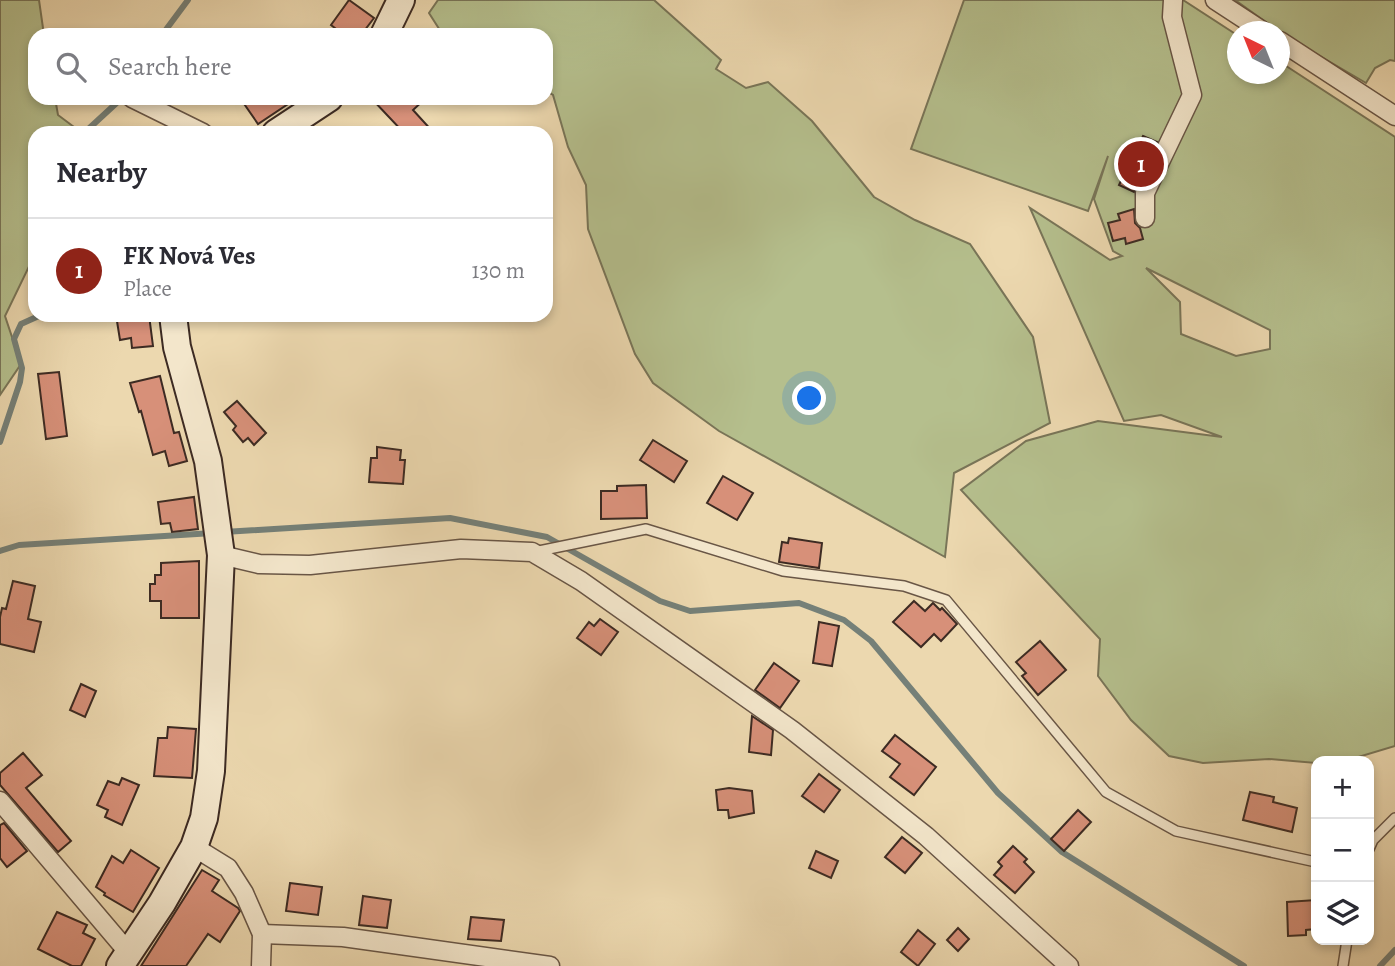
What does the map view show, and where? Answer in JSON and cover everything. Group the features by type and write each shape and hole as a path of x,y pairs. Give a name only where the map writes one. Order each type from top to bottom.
{"street":[{"path":"387,28 401,0"},
{"path":"1146,218 1146,193 1192,95 1172,17 1173,0"},
{"path":"1215,0 1247,21"},
{"path":"1290,48 1395,116"},
{"path":"146,105 189,126"},
{"path":"287,126 318,105"},
{"path":"0,801 124,959 162,903 194,847 204,818 211,771 221,555 208,461 177,347 174,322"},
{"path":"221,555 259,564 310,565 461,549 541,551 792,730 926,835 1069,966"},
{"path":"194,847 228,868 244,893 262,934 261,966"},
{"path":"262,934 343,937 550,966"}],"lane":[{"path":"541,551 646,529 783,570 904,586 946,600 1106,792 1176,831 1311,861"},
{"path":"1374,840 1395,818"},
{"path":"1343,966 1346,945"}],"green space":[{"path":"0,0 39,0 43,28 28,28 28,105 56,105 58,115 73,126 28,126 28,268 5,316 21,364 0,395"},
{"path":"438,0 654,0 721,60 716,69 746,88 768,82 812,121 874,197 915,220 970,244 1033,337 1050,423 954,473 945,557 719,431 653,383 635,354 588,229 586,185 568,147 553,95 553,28 439,28 429,13"},
{"path":"964,0 1183,0 1227,29 1227,84 1290,84 1290,69 1395,137 1395,746 1362,756 1311,756 1311,763 1269,759 1203,763 1169,756 1131,720 1098,676 1100,639 961,490 1026,441 1098,421 1222,437 1161,415 1124,421 1030,208 1110,260 1122,256 1113,251 1094,199 1108,156 1088,211 911,149","holes":["1146,268 1270,330 1270,349 1236,356 1181,334 1180,302"]},
{"path":"1235,0 1395,0 1395,61 1390,60 1375,68 1366,83 1290,39 1290,21 1264,21"}],"building":[{"path":"349,0 374,18 366,28 335,28 331,25"},
{"path":"245,105 286,105 258,124"},
{"path":"378,105 418,105 413,110 428,126 397,126"},
{"path":"1143,136 1157,142 1134,192 1119,185"},
{"path":"1134,209 1135,223 1140,228 1143,239 1126,244 1125,238 1113,241 1108,223 1120,220 1118,214"},
{"path":"117,322 150,322 153,346 132,348 131,338 120,340"},
{"path":"59,372 67,436 46,439 38,374"},
{"path":"160,376 174,433 179,432 187,461 169,466 165,451 153,455 130,383"},
{"path":"237,401 266,433 254,445 248,438 243,442 233,430 236,426 224,412"},
{"path":"653,440 687,461 674,482 640,460"},
{"path":"377,447 401,450 400,460 405,460 403,484 369,482 371,458 377,458"},
{"path":"723,476 753,493 737,520 707,503"},
{"path":"646,485 647,518 601,519 601,491 617,491 617,486"},
{"path":"194,497 198,529 172,532 170,523 161,524 158,502"},
{"path":"789,538 822,543 819,568 779,562 782,542 788,543"},
{"path":"199,561 199,618 161,618 161,601 150,601 150,584 155,584 155,575 161,575 161,563"},
{"path":"13,581 35,586 28,619 41,622 34,652 0,644 0,617 2,608 6,609"},
{"path":"914,601 925,611 933,603 940,610 942,608 957,624 941,641 934,634 921,647 893,622"},
{"path":"600,619 618,632 601,655 577,638 589,622 594,626"},
{"path":"819,622 839,626 832,666 813,663"},
{"path":"1040,641 1066,670 1038,695 1022,676 1026,673 1016,662"},
{"path":"774,663 799,681 780,708 755,690"},
{"path":"81,684 96,691 85,717 70,710"},
{"path":"752,716 773,730 771,755 749,752"},
{"path":"168,727 196,729 192,778 154,776 158,738 167,738"},
{"path":"895,735 936,767 914,795 890,777 900,764 882,751"},
{"path":"23,753 42,775 26,788 71,841 58,852 0,785 0,773"},
{"path":"819,774 840,790 824,812 802,796"},
{"path":"122,778 139,785 122,825 105,817 108,810 97,805 108,781 119,785"},
{"path":"729,788 752,791 754,813 729,818 728,810 718,810 716,790"},
{"path":"1250,792 1274,797 1273,802 1297,808 1292,832 1243,820"},
{"path":"1078,810 1091,822 1064,851 1051,839"},
{"path":"4,823 27,851 7,867 0,858 0,825"},
{"path":"902,837 922,853 905,873 885,857"},
{"path":"1013,846 1027,859 1024,862 1034,872 1015,893 994,875 1002,866 998,862"},
{"path":"131,850 159,868 133,912 104,895 105,893 96,887 112,856 123,863"},
{"path":"816,851 838,861 831,878 809,868"},
{"path":"202,870 219,880 212,891 240,911 220,942 208,934 186,966 141,966"},
{"path":"290,883 322,887 318,915 286,911"},
{"path":"363,896 391,900 387,928 359,925"},
{"path":"1311,900 1311,930 1306,930 1306,935 1288,936 1287,902"},
{"path":"57,912 87,925 83,933 95,939 81,966 72,966 38,949"},
{"path":"471,917 504,920 501,941 468,939"},
{"path":"958,928 969,939 958,951 947,940"},
{"path":"918,930 935,944 918,966 901,952"}],"waterway":[{"path":"167,28 188,0"},
{"path":"92,126 114,105"},
{"path":"0,442 22,368 14,339 21,324 28,321"},
{"path":"224,532 450,518 547,537 660,601 690,611 799,603 844,620 871,641 998,793 1062,852 1244,966"},
{"path":"0,551 19,545 213,533"},
{"path":"1380,966 1395,950"}],"place":[{"name":"FK Nová Ves","path":"1141,164"}]}
